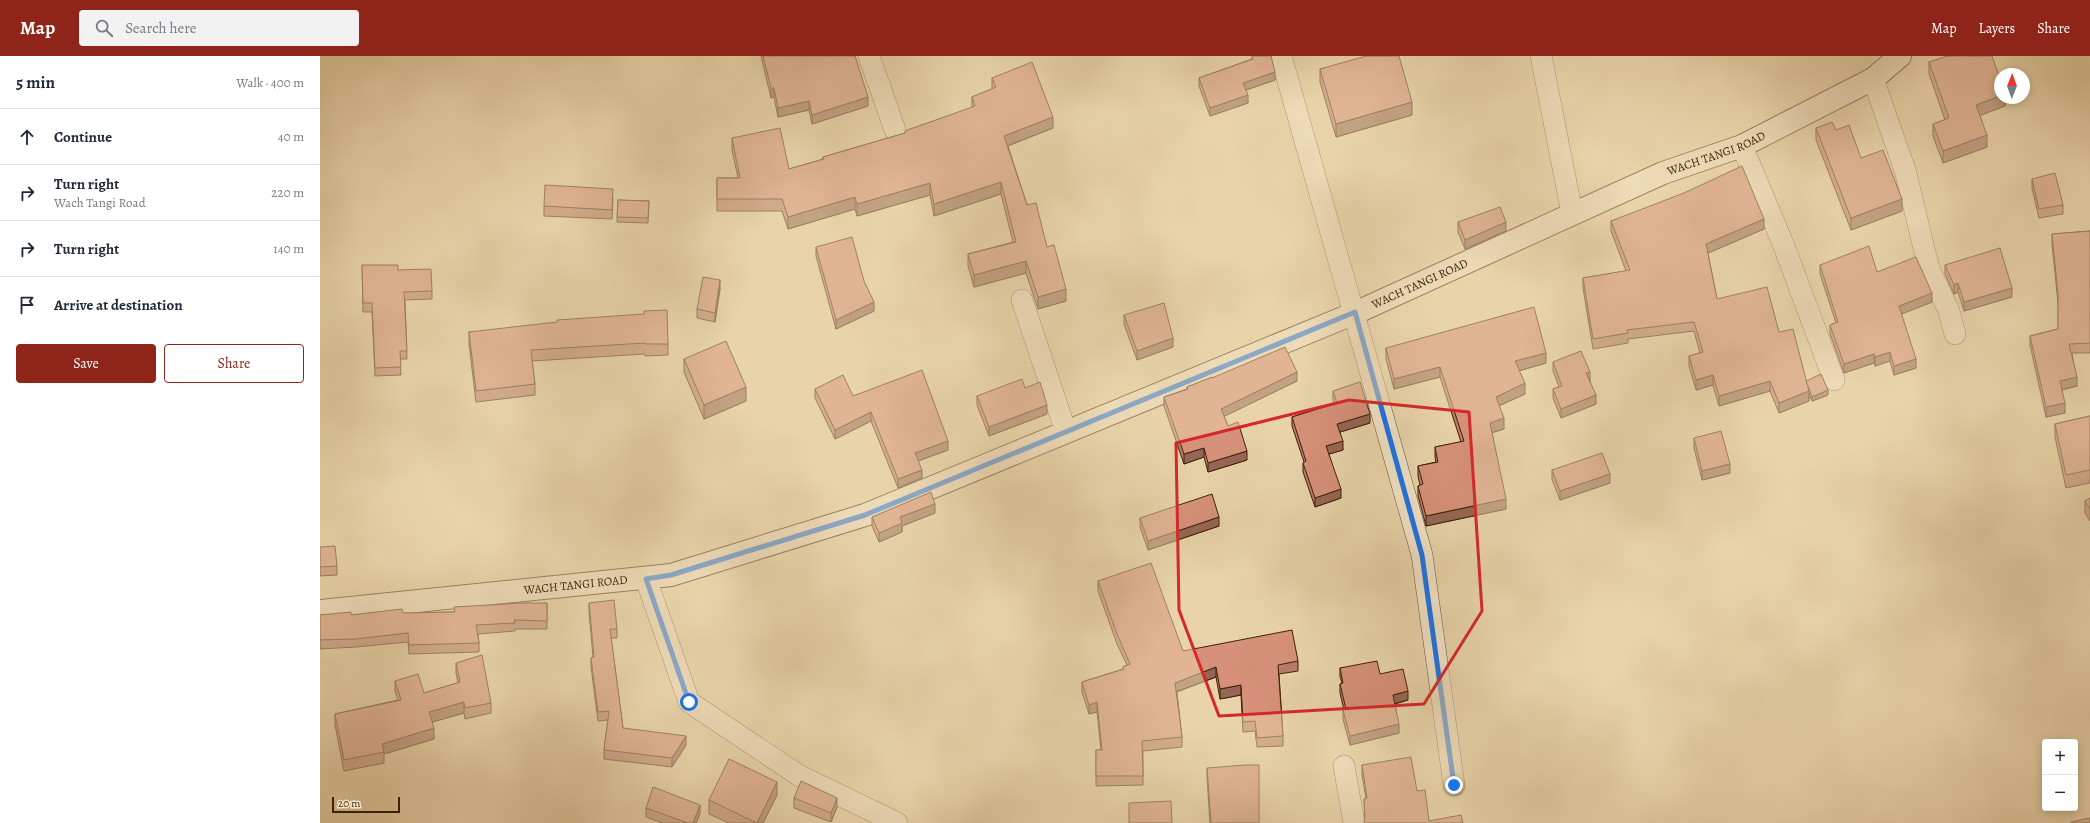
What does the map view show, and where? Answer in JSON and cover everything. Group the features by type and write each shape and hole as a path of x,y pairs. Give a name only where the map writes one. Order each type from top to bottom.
{"main road":[{"name":"WACH TANGI ROAD","path":"320,611 646,579 671,575 865,515 1355,312 1663,173 1742,146 1873,79 1900,56"}],"street":[{"path":"869,56 895,130"},
{"path":"1281,56 1355,312 1422,555 1454,785"},
{"path":"1541,56 1572,213"},
{"path":"1873,79 1905,170 1928,269 1949,311 1955,334"},
{"path":"1742,146 1784,246 1834,380"},
{"path":"1022,300 1066,432"},
{"path":"646,579 689,702 800,776 897,823"},
{"path":"1344,766 1354,823"}],"highlighted area":[{"path":"1349,400 1469,412 1482,611 1424,704 1219,716 1179,610 1176,443"}],"building":[{"path":"763,56 855,56 868,97 812,115 809,101 778,108 774,88 771,88"},
{"path":"1252,56 1271,56 1275,72 1243,83 1248,95 1210,108 1199,78 1253,59"},
{"path":"1366,56 1399,56 1412,102 1336,124 1320,69"},
{"path":"1947,56 1992,56 1996,68 1994,68 1994,98 1976,105 1987,135 1943,151 1933,124 1949,118 1929,62"},
{"path":"1032,62 1053,117 1004,136 1027,205 1036,203 1047,247 1054,245 1066,289 1038,297 1026,261 974,275 968,254 1016,242 1001,182 934,204 930,183 857,204 855,197 788,217 782,199 717,199 717,178 740,178 732,138 780,128 789,169 824,159 823,157 905,133 905,131 975,106 972,97 996,87 992,78"},
{"path":"1832,122 1836,130 1849,125 1861,158 1883,150 1902,199 1851,218 1816,128"},
{"path":"1742,166 1764,219 1706,244 1717,299 1767,287 1779,332 1793,329 1809,391 1779,403 1770,381 1719,396 1713,375 1696,380 1689,356 1703,352 1694,322 1627,330 1628,333 1593,339 1583,278 1630,270 1611,221 1684,193"},
{"path":"2055,173 2063,205 2039,209 2032,179"},
{"path":"545,185 613,189 612,210 544,206"},
{"path":"618,200 649,201 648,218 617,217"},
{"path":"1500,207 1506,222 1465,240 1458,222"},
{"path":"2090,231 2090,343 2069,344 2077,377 2060,381 2065,403 2046,407 2030,336 2058,329 2058,294 2052,234"},
{"path":"852,237 864,281 874,302 836,320 816,247"},
{"path":"1869,246 1877,272 1916,257 1932,293 1899,306 1916,359 1894,366 1890,352 1875,357 1874,354 1844,364 1830,325 1838,322 1820,265"},
{"path":"2000,248 2012,288 1964,302 1958,283 1954,285 1945,265"},
{"path":"362,265 398,265 398,270 431,269 432,291 404,292 407,351 400,351 401,367 375,368 372,303 363,303"},
{"path":"703,277 720,280 715,313 697,309"},
{"path":"1164,303 1173,338 1137,351 1124,315"},
{"path":"1534,307 1546,353 1515,361 1525,383 1496,397 1504,418 1490,423 1506,499 1426,516 1418,486 1423,484 1418,466 1438,462 1435,447 1464,441 1440,367 1394,379 1386,348"},
{"path":"667,310 668,344 645,343 531,350 535,384 476,391 469,332 557,322 557,320 644,314 644,311"},
{"path":"726,341 746,387 704,405 684,359"},
{"path":"1285,347 1297,372 1221,409 1228,426 1238,422 1247,451 1208,463 1204,448 1184,454 1164,397 1188,389 1187,387"},
{"path":"1581,351 1590,372 1586,373 1596,395 1561,409 1553,389 1562,386 1553,362"},
{"path":"922,370 948,441 915,453 922,470 898,479 871,412 835,430 815,389 843,375 853,396"},
{"path":"1821,374 1828,390 1812,397 1806,381"},
{"path":"1022,379 1025,388 1040,382 1047,405 989,427 977,396"},
{"path":"1360,382 1370,414 1337,424 1343,441 1326,446 1341,489 1315,498 1303,463 1306,461 1292,417 1337,403 1333,391"},
{"path":"2090,416 2090,470 2066,475 2055,424"},
{"path":"1721,431 1730,464 1702,471 1694,438"},
{"path":"1602,453 1610,474 1560,491 1552,470"},
{"path":"931,492 935,504 900,517 902,523 879,533 872,517"},
{"path":"1212,494 1219,517 1148,541 1140,518"},
{"path":"2090,498 2090,509 2085,501"},
{"path":"335,546 337,566 320,567 320,547"},
{"path":"1151,563 1183,651 1292,630 1298,661 1278,665 1283,736 1257,738 1255,721 1243,722 1241,685 1220,689 1216,667 1175,683 1182,737 1142,741 1143,776 1096,776 1096,750 1102,750 1097,702 1089,705 1082,682 1124,669 1123,667 1130,664 1117,634 1098,581"},
{"path":"614,600 617,629 610,629 623,728 686,736 672,758 604,750 609,711 598,712 591,658 594,657 589,603"},
{"path":"547,603 547,621 514,620 515,623 476,625 479,643 409,645 408,633 356,639 320,640 320,615 351,612 351,615 402,609 403,613 455,612 454,607"},
{"path":"482,655 491,703 465,708 464,702 429,712 434,728 382,744 384,752 344,760 335,714 401,700 395,681 418,674 424,693 460,682 456,663"},
{"path":"1377,661 1380,674 1403,669 1408,691 1393,695 1399,724 1350,736 1343,710 1346,709 1340,684 1343,683 1340,668"},
{"path":"1411,757 1417,791 1425,790 1429,821 1461,815 1463,823 1364,823 1364,799 1367,798 1362,765"},
{"path":"729,759 777,782 757,823 709,800"},
{"path":"1259,765 1259,823 1211,823 1207,768"},
{"path":"801,781 837,798 831,813 794,798"},
{"path":"653,787 700,805 693,823 688,823 646,808"},
{"path":"1171,801 1172,823 1129,823 1129,803"},
{"path":"2090,818 2090,823 2071,823 2071,822"}],"route":[{"path":"689,702 646,579 671,575 865,515 972,472 1355,312 1422,555 1454,785"}]}
